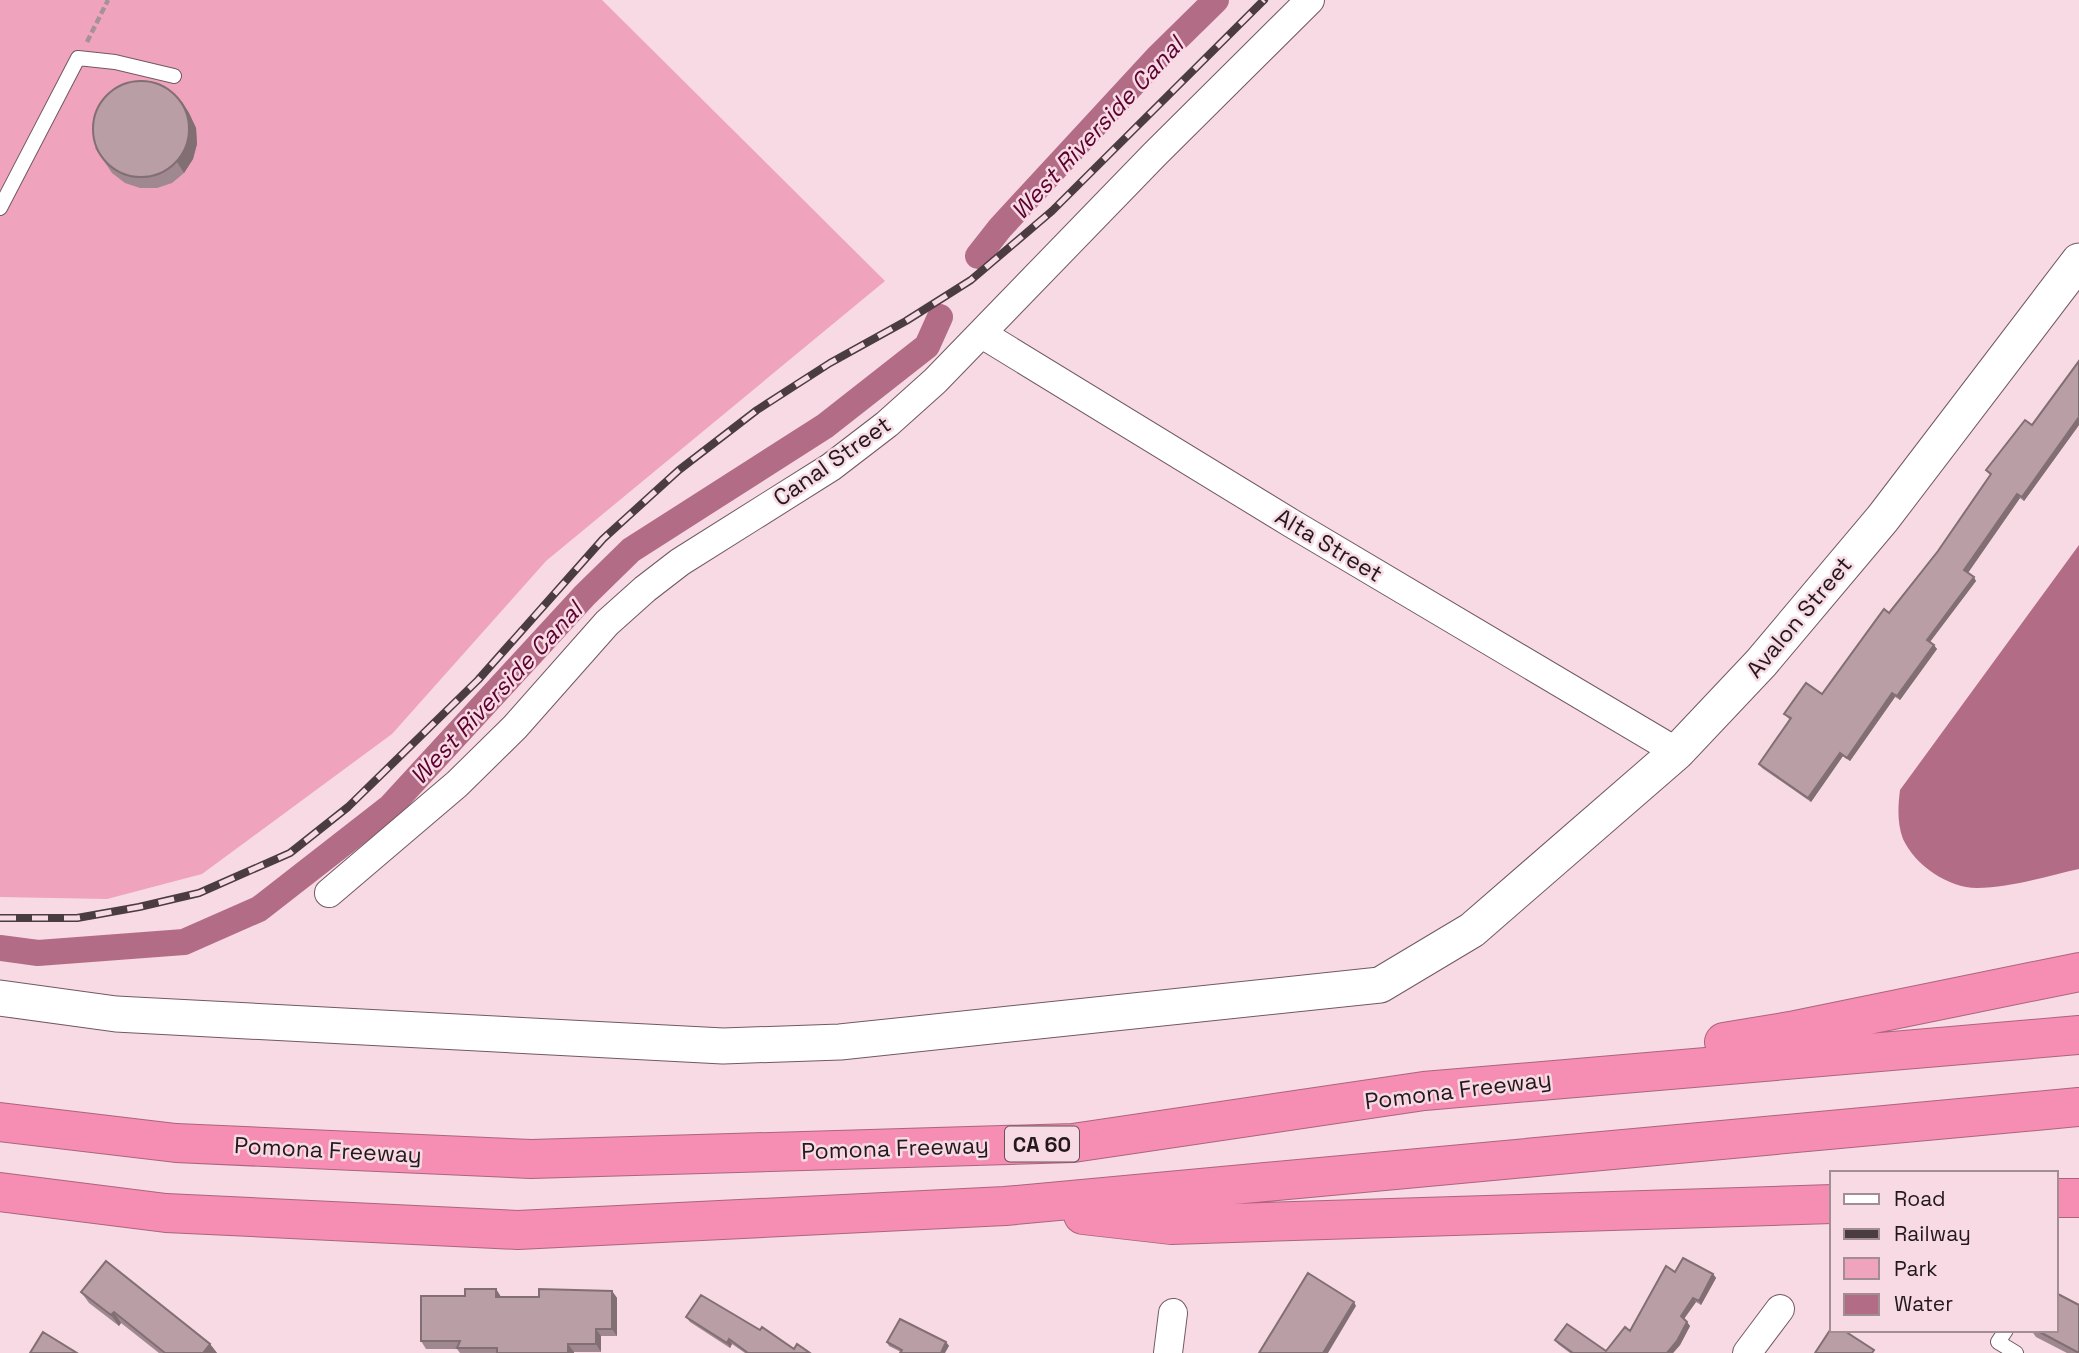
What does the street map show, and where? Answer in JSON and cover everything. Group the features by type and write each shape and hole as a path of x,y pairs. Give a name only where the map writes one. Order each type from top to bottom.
{"highway":[{"path":"1424,1091 1790,1031 2079,972"},
{"name":"Pomona Freeway","path":"0,1122 176,1143 531,1159 1073,1143 1424,1091 2079,1035"},
{"path":"0,1192 166,1213 518,1230 1005,1206 2079,1107"},
{"path":"2058,1198 2079,1198"},
{"path":"1005,1206 1171,1226 1830,1204"}],"street":[{"name":"Canal Street","path":"330,893 457,784 515,727 607,623 645,589 699,549 831,467 887,425 982,334 1155,154 1310,0"},
{"name":"Avalon Street","path":"0,998 116,1014 723,1046 840,1042 1380,985 1472,930 1677,752 1761,663 1882,518 2079,261"},
{"name":"Alta Street","path":"982,334 1291,523 1677,752"},
{"path":"1747,1353 1780,1309"},
{"path":"1168,1353 1173,1312"}],"lane":[{"path":"0,208 78,58 115,62 174,76"},
{"path":"1998,1342 2016,1353"}],"path":[{"path":"78,58 108,0"}],"green space":[{"path":"0,0 602,0 885,281 546,561 392,734 202,874 107,899 0,897"}],"water":[{"path":"2079,545 2079,869 2002,886 1977,888 1955,884 1924,866 1908,849 1900,827 1900,790"}],"building":[{"path":"132,81 150,81 168,89 181,102 189,120 186,148 168,169 150,177 132,177 114,169 101,156 93,138 93,120 101,102 114,89"},
{"path":"2079,361 2079,417 2022,497 2017,494 1964,570 1974,577 1927,640 1934,645 1897,696 1892,693 1847,758 1840,753 1808,798 1759,764 1791,718 1784,714 1806,683 1822,694 1884,609 1889,613 1938,551 1991,474 1986,470 2025,420 2032,425"},
{"path":"1683,1258 1713,1274 1699,1301 1693,1298 1681,1316 1687,1322 1667,1353 1573,1353 1555,1340 1567,1324 1606,1351 1625,1327 1630,1331 1666,1266 1675,1272"},
{"path":"106,1261 210,1344 203,1353 165,1353 114,1312 111,1315 81,1292"},
{"path":"1308,1273 1354,1302 1323,1353 1259,1353"},
{"path":"465,1289 496,1289 496,1297 539,1297 539,1289 612,1291 612,1329 596,1329 596,1344 568,1344 568,1353 497,1353 497,1348 457,1348 460,1341 421,1341 421,1296 465,1296"},
{"path":"2058,1294 2079,1305 2079,1353 2040,1332 2058,1332"},
{"path":"701,1295 760,1330 762,1327 794,1349 797,1344 810,1353 748,1353 729,1339 727,1343 686,1317"},
{"path":"900,1319 946,1342 941,1353 900,1353 902,1350 887,1342"},
{"path":"1830,1330 1846,1332 1874,1350 1872,1353 1815,1353"},
{"path":"43,1332 77,1353 30,1353"}],"waterway":[{"name":"West Riverside Canal","path":"978,256 1000,228 1157,58 1216,0"},
{"name":"West Riverside Canal","path":"0,948 38,953 184,942 259,909 390,807 585,595 631,550 825,426 927,346 940,317"}],"railway":[{"path":"0,918 77,918 139,907 199,893 290,853 348,807 478,680 603,539 679,470 757,410 830,363 906,321 971,280 1052,211 1264,0"}]}
